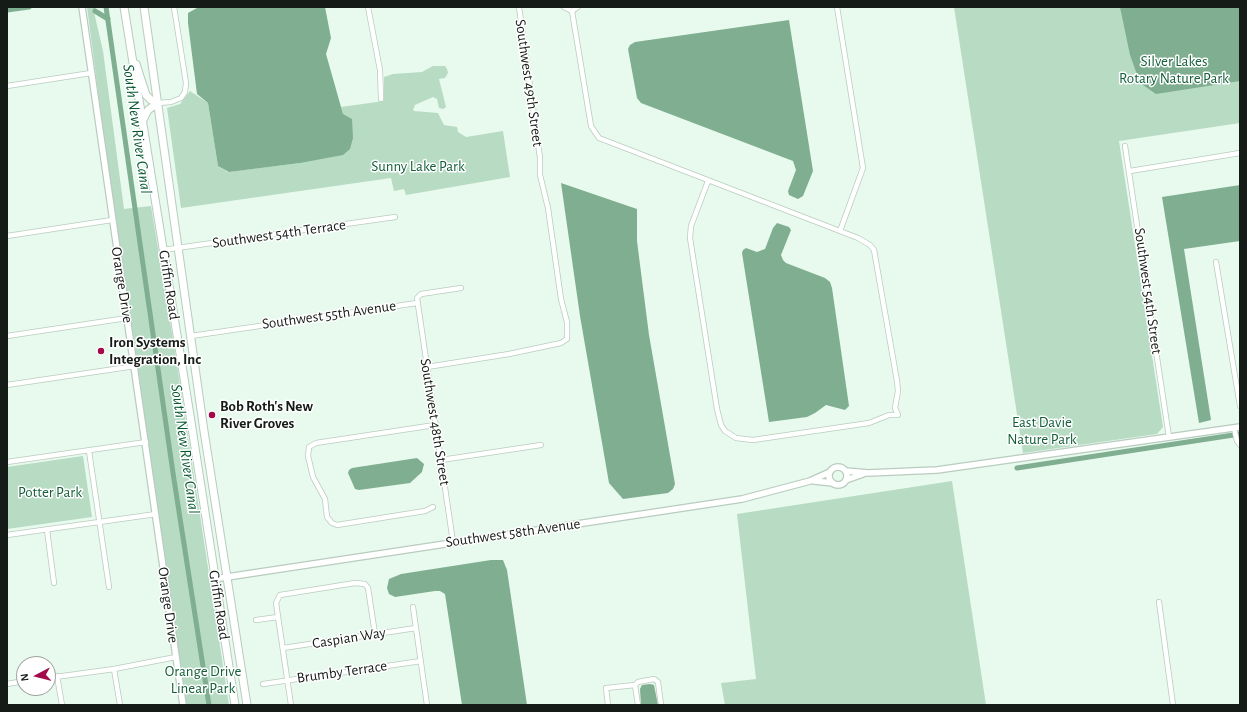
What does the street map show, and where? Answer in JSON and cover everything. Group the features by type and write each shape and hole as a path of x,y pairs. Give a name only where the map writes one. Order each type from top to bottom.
{"main road":[{"name":"Griffin Road","path":"124,7 235,705"},
{"name":"Griffin Road","path":"144,7 204,431 247,705"},
{"path":"130,49 146,95 153,102 158,104"},
{"path":"142,122 148,110 158,104"},
{"path":"189,409 198,427 204,431"},
{"path":"194,440 203,444 208,453"},
{"path":"228,662 233,665 239,705"}],"street":[{"name":"Orange Drive","path":"82,7 183,705"},
{"path":"158,104 171,102 181,98 185,92 186,83 174,7"},
{"path":"368,7 380,70 381,99"},
{"name":"Southwest 49th Street","path":"427,367 509,354 561,343 567,339 567,322 560,292 548,208 540,175 540,158 519,7"},
{"path":"564,7 572,11"},
{"path":"572,11 578,7"},
{"path":"837,7 863,168 840,231"},
{"path":"572,11 591,126 594,132 606,142 840,231 864,241 874,250 897,381 898,391 895,408 898,415 889,415 869,423 753,440 736,438 725,431 718,418 690,238 691,226 708,181"},
{"path":"7,86 91,73"},
{"name":"Southwest 54th Street","path":"1125,146 1130,171 1169,437"},
{"path":"1130,171 1240,153"},
{"name":"Southwest 54th Terrace","path":"163,250 394,217"},
{"path":"7,236 112,220"},
{"path":"1216,262 1240,406"},
{"name":"Southwest 55th Avenue","path":"191,336 417,303 417,298 421,294 461,288"},
{"name":"Southwest 48th Street","path":"417,303 453,542"},
{"path":"7,336 127,318"},
{"path":"7,385 134,366"},
{"path":"433,507 425,511 337,525 332,523 327,517 325,499 313,477 308,456 309,447 316,443 435,425"},
{"path":"868,472 846,480 838,485 830,480 830,472 837,467 846,471 868,472 938,470 1237,427 1237,442 1240,445"},
{"path":"7,462 146,442"},
{"path":"441,460 541,445"},
{"path":"89,450 109,587"},
{"path":"846,471 846,480"},
{"name":"Southwest 58th Avenue","path":"214,579 742,499 810,481 830,472"},
{"name":"Southwest 58th Avenue","path":"810,481 833,483"},
{"path":"7,536 156,514"},
{"path":"47,530 54,583"},
{"path":"291,705 276,603 278,597 284,593 355,583 364,584 368,588 375,634"},
{"path":"1159,602 1173,705"},
{"path":"413,607 427,705"},
{"path":"256,620 278,617"},
{"name":"Caspian Way","path":"283,648 416,628"},
{"path":"62,705 57,676 114,669 176,658"},
{"name":"Brumby Terrace","path":"263,684 421,661"},
{"path":"114,669 120,705"},
{"path":"608,705 606,688 635,685 638,682 654,679 658,682 661,705"},
{"path":"635,685 638,705"}],"green space":[{"name":"Orange Drive Linear Park","path":"87,7 96,7 94,12 103,51 124,209 151,206 229,705 186,705 135,349 118,244"},
{"path":"954,7 1240,7 1240,123 1119,141 1163,427 1157,434 1023,453"},
{"name":"Sunny Lake Park","path":"433,66 445,66 447,69 448,73 445,78 439,79 446,107 443,109 439,108 437,99 433,97 415,105 413,110 438,113 444,125 457,127 458,132 466,137 503,131 510,177 406,195 404,189 394,191 391,178 181,208 167,108 180,104 190,91 208,103 218,166 228,172 300,163 343,114 341,107 384,101 384,77 393,74 422,72"},
{"name":"Potter Park","path":"83,456 92,517 7,529 7,467"},
{"path":"952,481 986,705 725,705 721,683 756,679 737,514"}],"shaded area":[{"path":"325,7 331,38 326,54 343,114 352,119 353,138 350,149 343,155 300,163 229,172 218,166 208,103 197,94 188,23 188,13 197,8"},
{"path":"1120,7 1240,7 1240,81 1156,94 1140,83 1130,55"},
{"path":"789,20 813,171 803,196 798,199 789,195 788,191 796,170 793,161 641,103 637,98 628,49 630,45 635,42"},
{"path":"561,183 637,209 637,241 649,335 675,484 673,489 668,493 623,499 609,483 580,316"},
{"path":"1240,185 1240,241 1184,249 1211,420 1199,423 1162,197"},
{"path":"777,223 789,227 791,230 781,255 783,260 786,263 825,278 830,282 849,406 845,410 826,405 807,417 769,422 742,253 746,248 757,252 765,249 773,228"},
{"path":"417,458 424,464 422,472 410,483 359,490 355,489 348,473 352,468"},
{"path":"491,560 503,560 507,570 527,705 462,705 445,594 440,591 435,591 395,597 389,594 387,588 389,579 401,574"},
{"path":"642,685 654,685 658,705 641,705 640,689"}],"waterway":[{"path":"7,10 29,7"},
{"name":"South New River Canal","path":"106,7 173,473 209,705"},
{"path":"95,11 108,19"},
{"path":"1017,468 1240,434"}],"place":[{"name":"Iron Systems Integration, Inc","path":"101,351"},
{"name":"Bob Roth's New River Groves","path":"212,415"}],"park label":[{"name":"Silver Lakes Rotary Nature Park","path":"1174,70"},
{"name":"East Davie Nature Park","path":"1042,430"}]}
